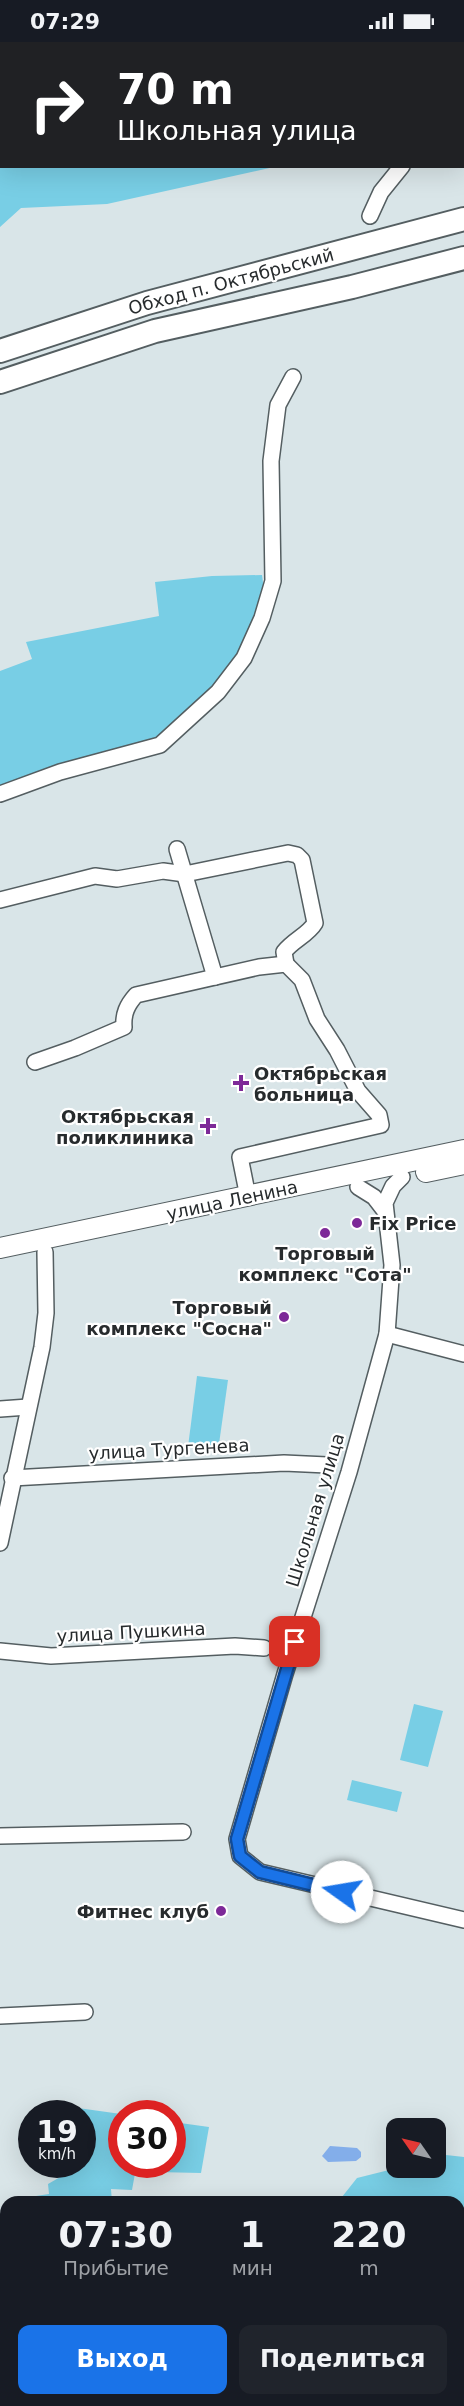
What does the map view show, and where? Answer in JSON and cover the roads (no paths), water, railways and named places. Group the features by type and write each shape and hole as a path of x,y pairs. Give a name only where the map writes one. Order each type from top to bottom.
{"highway":[{"name":"Обход п. Октябрьский","path":"0,351 147,303 464,219"},
{"name":"Обход п. Октябрьский","path":"0,382 155,331 464,258"}],"main road":[{"name":"улица Ленина","path":"0,1248 464,1150"},
{"name":"улица Ленина","path":"0,1261 464,1164"}],"street":[{"path":"370,216 381,192 400,168"},
{"path":"0,794 60,772 160,745 218,692 244,658 262,618 273,581 271,461 278,405 293,377"},
{"path":"177,849 215,977"},
{"path":"0,900 95,876 117,879 163,871 185,874 288,853 297,855 302,860 315,923 311,930 290,944 284,952 286,964 302,980 317,1019 337,1050 358,1091 379,1115 381,1125 240,1157 248,1197"},
{"path":"35,1062 124,1027 123,1017 128,1004 136,995 259,967 286,964"},
{"path":"384,1210 388,1194 402,1177"},
{"path":"358,1187 374,1197 384,1210"},
{"name":"Школьная улица","path":"384,1210 392,1265 387,1334 349,1472 285,1674 237,1839 240,1856 260,1872 464,1920"},
{"path":"0,1543 3,1512 42,1347 46,1313 45,1252"},
{"path":"387,1334 464,1354"},
{"path":"0,1409 28,1407"},
{"path":"0,1459 17,1458"},
{"name":"улица Тургенева","path":"12,1478 285,1462 327,1465"},
{"name":"улица Пушкина","path":"0,1651 51,1656 235,1646 264,1648"},
{"path":"0,1836 183,1832"},
{"path":"0,2016 85,2012"}],"place":[{"name":"Октябрьская больница","path":"241,1083"},
{"name":"Октябрьская поликлиника","path":"208,1126"},
{"name":"Fix Price","path":"357,1223"},
{"name":"Торговый комплекс \"Сота\"","path":"325,1233"},
{"name":"Торговый комплекс \"Сосна\"","path":"284,1317"},
{"name":"Фитнес клуб","path":"221,1911"}]}
